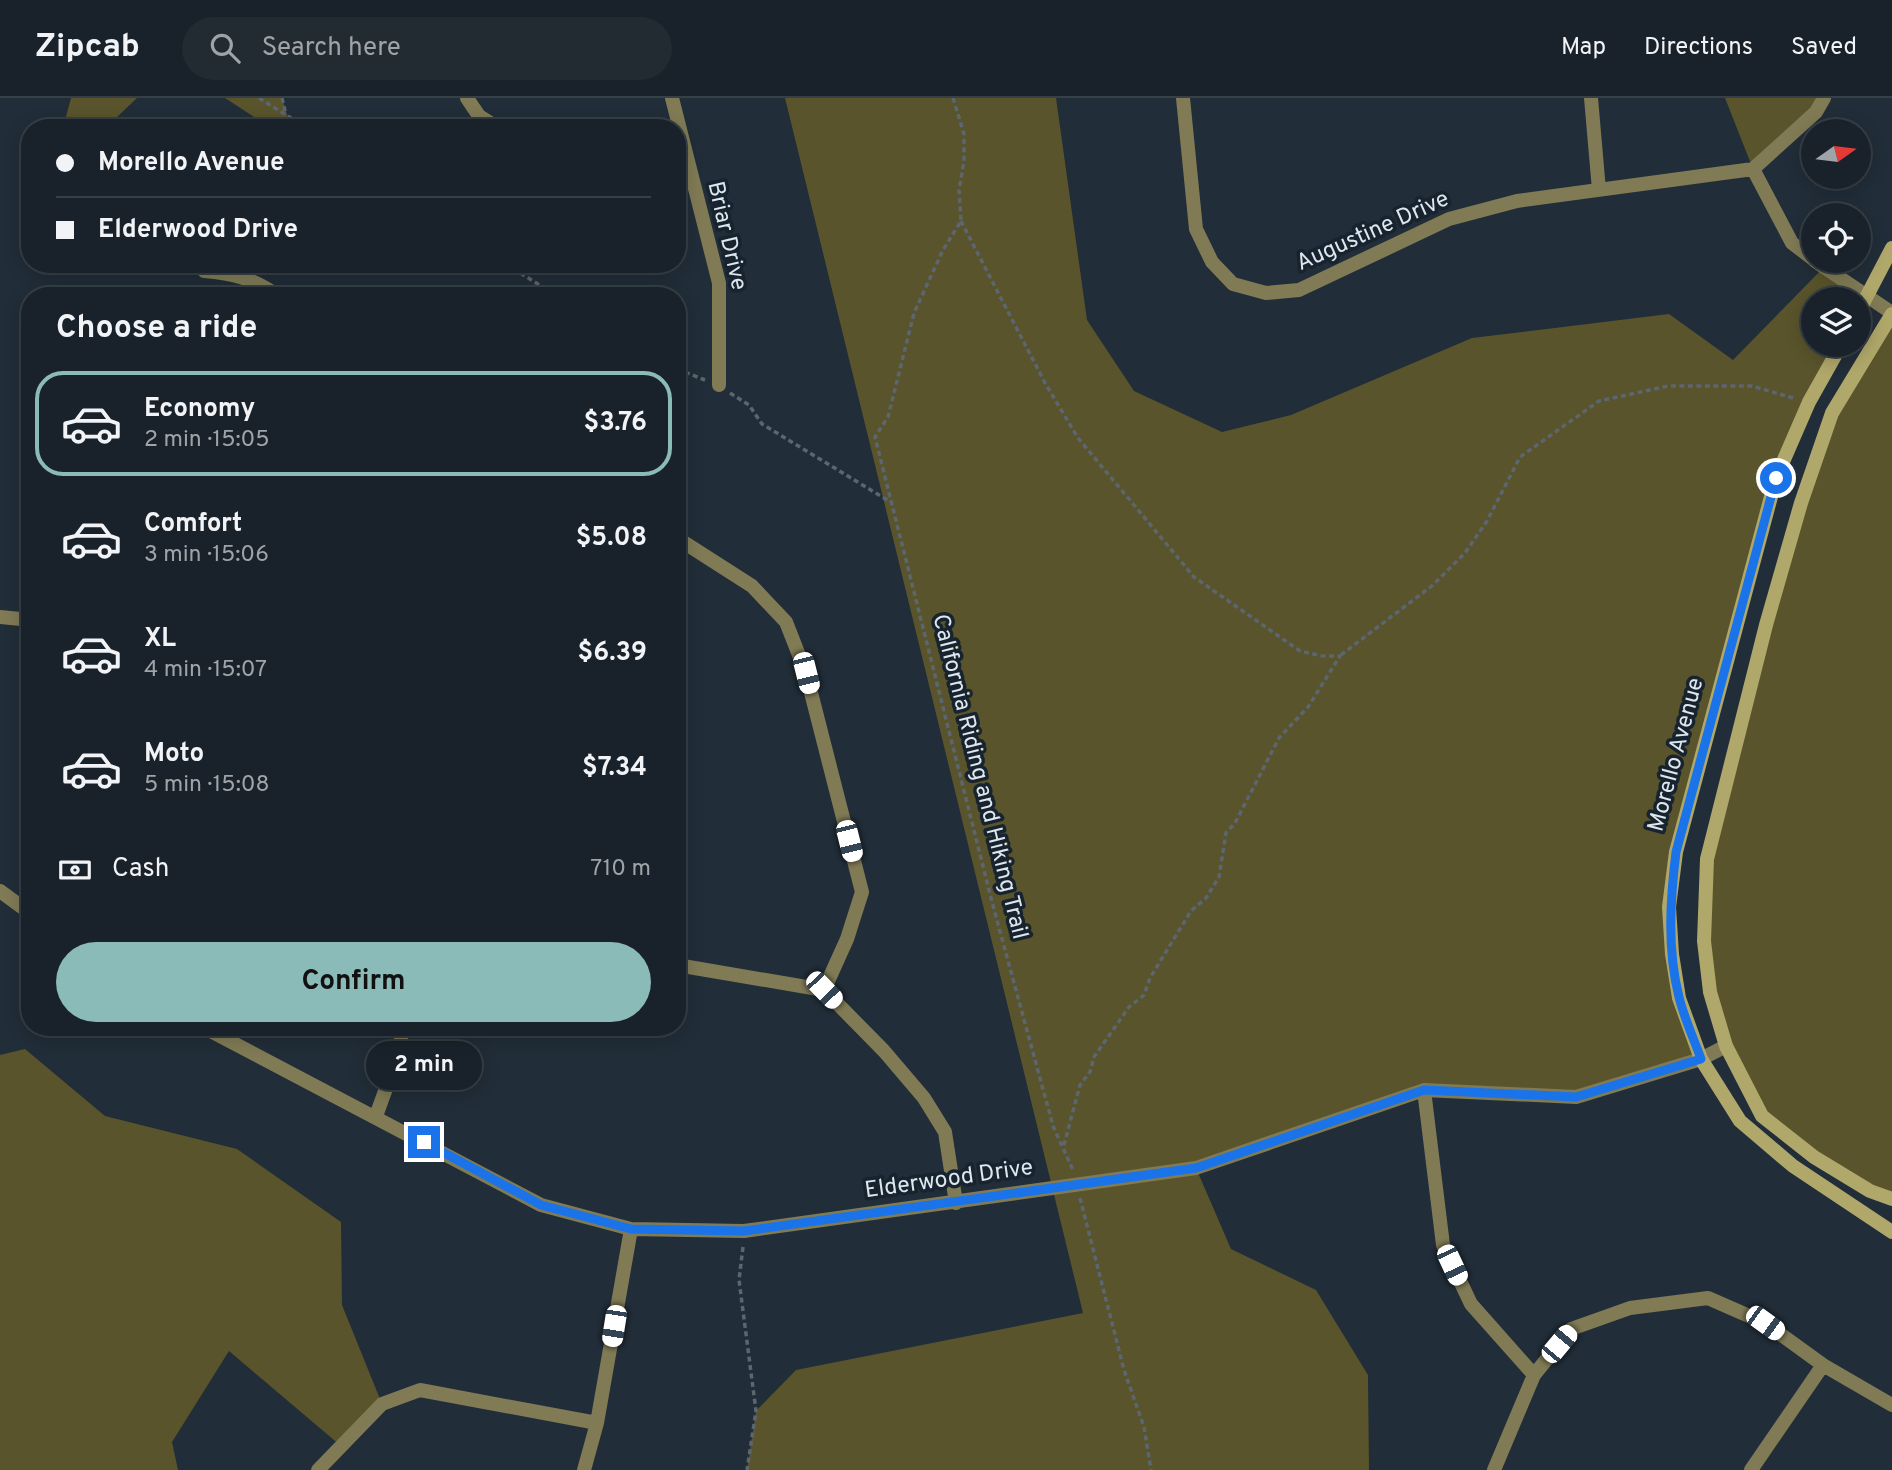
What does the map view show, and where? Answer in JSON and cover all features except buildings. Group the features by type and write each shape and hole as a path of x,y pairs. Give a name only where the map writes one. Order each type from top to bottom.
{"street":[{"path":"467,98 484,119"},
{"name":"Briar Drive","path":"672,98 675,119"},
{"name":"Augustine Drive","path":"1183,98 1196,229 1212,262 1233,284 1266,293 1299,290 1449,219 1517,201 1754,169"},
{"path":"1591,98 1599,190"},
{"path":"1801,250 1792,243 1754,169 1816,112 1824,98"},
{"name":"Briar Drive","path":"686,188 719,283 719,385"},
{"path":"1871,291 1892,248"},
{"path":"244,273 266,287"},
{"path":"1833,273 1853,287"},
{"path":"1871,299 1892,314 1832,413 1801,503 1766,625 1707,859 1704,941 1710,992 1726,1046 1762,1116 1814,1157 1870,1191 1892,1199"},
{"name":"Morello Avenue","path":"1834,357 1809,402 1776,478 1676,852 1669,907 1672,954 1679,998 1701,1059 1741,1121 1793,1166 1892,1232"},
{"path":"686,544 752,586 786,622 806,673 862,892 847,939 824,990"},
{"path":"0,617 21,619"},
{"path":"0,891 21,906"},
{"path":"686,967 824,990 884,1051 924,1098 945,1132 956,1203"},
{"name":"Elderwood Drive","path":"220,1036 541,1205 631,1229 744,1231 1196,1168 1424,1090 1576,1097 1701,1059 1726,1046"},
{"path":"376,1116 401,1047 401,1036"},
{"path":"1424,1090 1443,1245 1471,1304 1534,1375"},
{"path":"584,1470 597,1423 631,1229"},
{"path":"1494,1470 1534,1375 1571,1329 1629,1308 1708,1298 1765,1323 1823,1365 1892,1405"},
{"path":"1751,1470 1823,1365"},
{"path":"318,1470 382,1404 420,1390 597,1423"}],"path":[{"path":"258,98 292,119"},
{"path":"282,98 286,115"},
{"path":"953,98 964,134 964,161 959,190 961,221 1045,383 1078,438 1194,577 1300,651 1322,656 1340,656"},
{"name":"California Riding and Hiking Trail","path":"961,221 943,250 914,313 888,417 874,437 985,876 1053,1126 1064,1146 1077,1185 1114,1336 1144,1427 1151,1470"},
{"path":"520,273 542,287"},
{"path":"686,372 719,385 749,405 762,424 889,501"},
{"path":"1064,1146 1080,1085 1090,1072 1094,1057 1129,1007 1144,995 1150,978 1191,911 1206,898 1219,877 1226,833 1235,823 1279,738 1308,707 1340,656 1433,585 1465,553 1487,520 1520,457 1599,401 1668,386 1752,386 1809,402"},
{"path":"744,1231 739,1280 756,1411 747,1470"}],"shaded area":[{"path":"71,98 137,98 115,119 65,119"},
{"path":"225,98 282,98 288,119 257,119"},
{"path":"785,98 1056,98 1087,320 1134,391 1222,432 1291,415 1472,338 1669,314 1733,360 1801,291 1801,357 1835,357 1776,478 1676,852 1672,954 1701,1059 1576,1097 1424,1090 1196,1168 1231,1249 1316,1290 1368,1375 1369,1470 747,1470 756,1411 796,1370 1083,1313"},
{"path":"1725,98 1824,98 1801,119 1753,169"},
{"path":"1818,273 1832,273 1849,287 1804,287"},
{"path":"1892,314 1892,1199 1762,1116 1710,992 1707,859 1832,413 1866,357 1871,357 1871,349"},
{"path":"25,1049 105,1116 237,1149 341,1222 342,1305 382,1404 341,1446 229,1351 172,1442 178,1470 0,1470 0,1055"}],"route":[{"path":"424,1142 541,1205 631,1229 744,1231 1196,1168 1424,1090 1576,1097 1701,1059 1679,998 1672,954 1669,907 1676,852 1776,478"}]}
